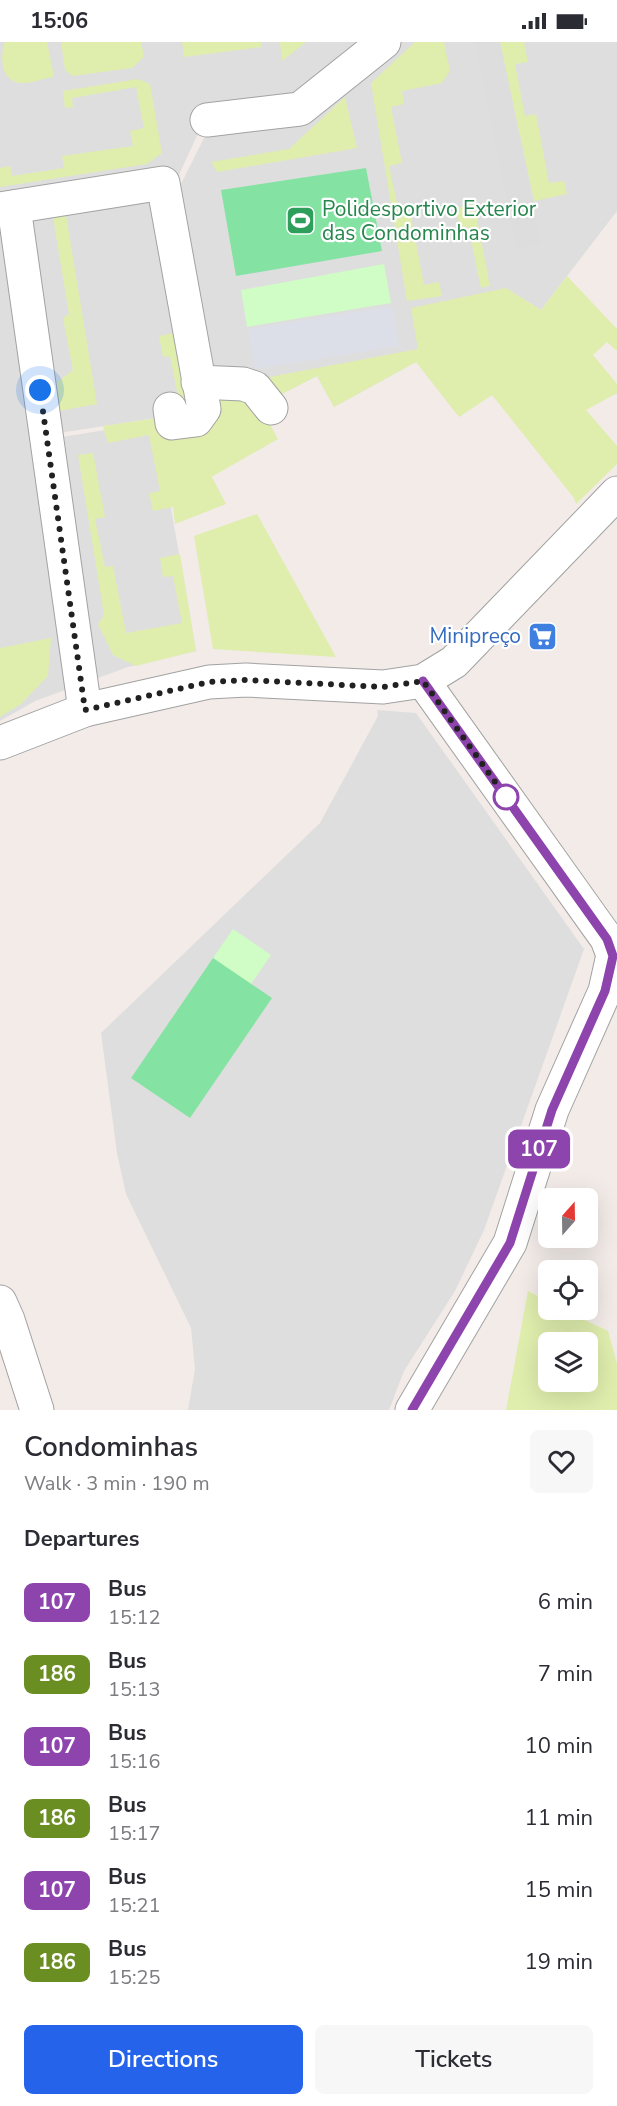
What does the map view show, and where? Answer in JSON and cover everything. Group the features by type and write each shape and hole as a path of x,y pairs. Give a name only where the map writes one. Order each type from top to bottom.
{"street":[{"path":"207,120 300,108 384,42"},
{"path":"85,710 7,208 163,183 204,409 196,420 172,423 170,409"},
{"path":"198,382 243,384 255,388 271,408"},
{"path":"0,743 85,710 209,682 246,680 383,687 423,681 454,662 617,493"},
{"path":"412,1410 510,1243 552,1110 611,994 613,956 607,939 423,681"},
{"path":"0,1302 37,1410"}],"shaded area":[{"path":"0,42 378,42 299,105 206,116 178,177 8,204 43,440 156,422 196,651 128,667 35,701 0,721"},
{"path":"396,42 617,42 617,211 541,310 527,301 334,407 317,376 270,400 53,434 22,212 181,184 209,128 304,114"},
{"path":"475,42 500,42 541,244 516,248"},
{"path":"392,306 399,346 255,369 248,329"},
{"path":"377,710 416,713 584,949 484,1230 455,1291 404,1371 389,1410 188,1410 195,1369 191,1328 126,1194 117,1153 101,1033 320,823 378,716"}],"green space":[{"path":"5,42 47,42 54,77 24,83 13,81 3,67 2,54"},
{"path":"61,42 141,42 144,57 132,68 73,76 65,70"},
{"path":"182,42 261,42 262,47 184,57"},
{"path":"280,42 306,42 282,61"},
{"path":"415,42 444,42 450,71 442,83 402,91 404,104 391,107 402,163 389,166 400,217 411,216 424,285 439,282 442,296 407,301 371,83"},
{"path":"500,42 524,42 528,62 515,64 525,116 536,114 549,183 564,181 567,194 534,201"},
{"path":"138,79 150,84 162,153 147,164 0,187 0,168 10,166 12,176 64,168 62,156 133,146 130,131 144,128 136,87 72,98 73,107 65,108 63,91"},
{"path":"345,97 357,148 217,172 211,162 289,149"},
{"name":"Polidesportivo Exterior das Condominhas","path":"366,168 382,251 236,276 221,190"},
{"path":"474,204 490,286 481,288 468,226 460,228 456,208"},
{"path":"65,209 97,404 59,411 56,383 73,370 63,318 69,314 52,211"},
{"path":"384,264 391,303 247,327 241,290"},
{"path":"567,276 617,329 617,351 607,342 593,355 617,384 617,393 586,410 617,446 617,464 576,504 574,498 492,395 459,417 416,362 334,407 317,376 270,400 259,379 418,349 411,308 506,288 541,310"},
{"path":"174,333 187,400 179,401 170,356 163,357 159,336"},
{"path":"241,393 263,412 278,439 213,476 211,475 226,504 175,524 173,507 153,511 149,493 160,491 149,435 108,443 103,426 157,418 209,398"},
{"path":"93,453 105,517 95,519 105,567 113,566 126,633 182,623 173,576 163,577 160,558 180,554 196,651 136,666 113,655 98,624 104,615 78,455"},
{"path":"257,514 336,657 213,649 194,536"},
{"path":"51,638 48,676 21,704 0,717 0,648"},
{"path":"233,929 271,955 251,984 213,958"},
{"path":"213,958 272,998 190,1118 131,1078"},
{"path":"528,1291 538,1296 538,1320 585,1320 608,1331 617,1364 617,1410 506,1410"}],"bus line":[{"name":"107","path":"412,1410 510,1243 552,1110 605,991 613,956 607,939 423,681"}],"place":[{"name":"Polidesportivo Exterior das Condominhas","path":"301,221"},
{"name":"Minipreço","path":"542,636"}],"route":[{"path":"40,390 85,710 209,682 246,680 383,687 423,681 508,800 506,797"}]}
